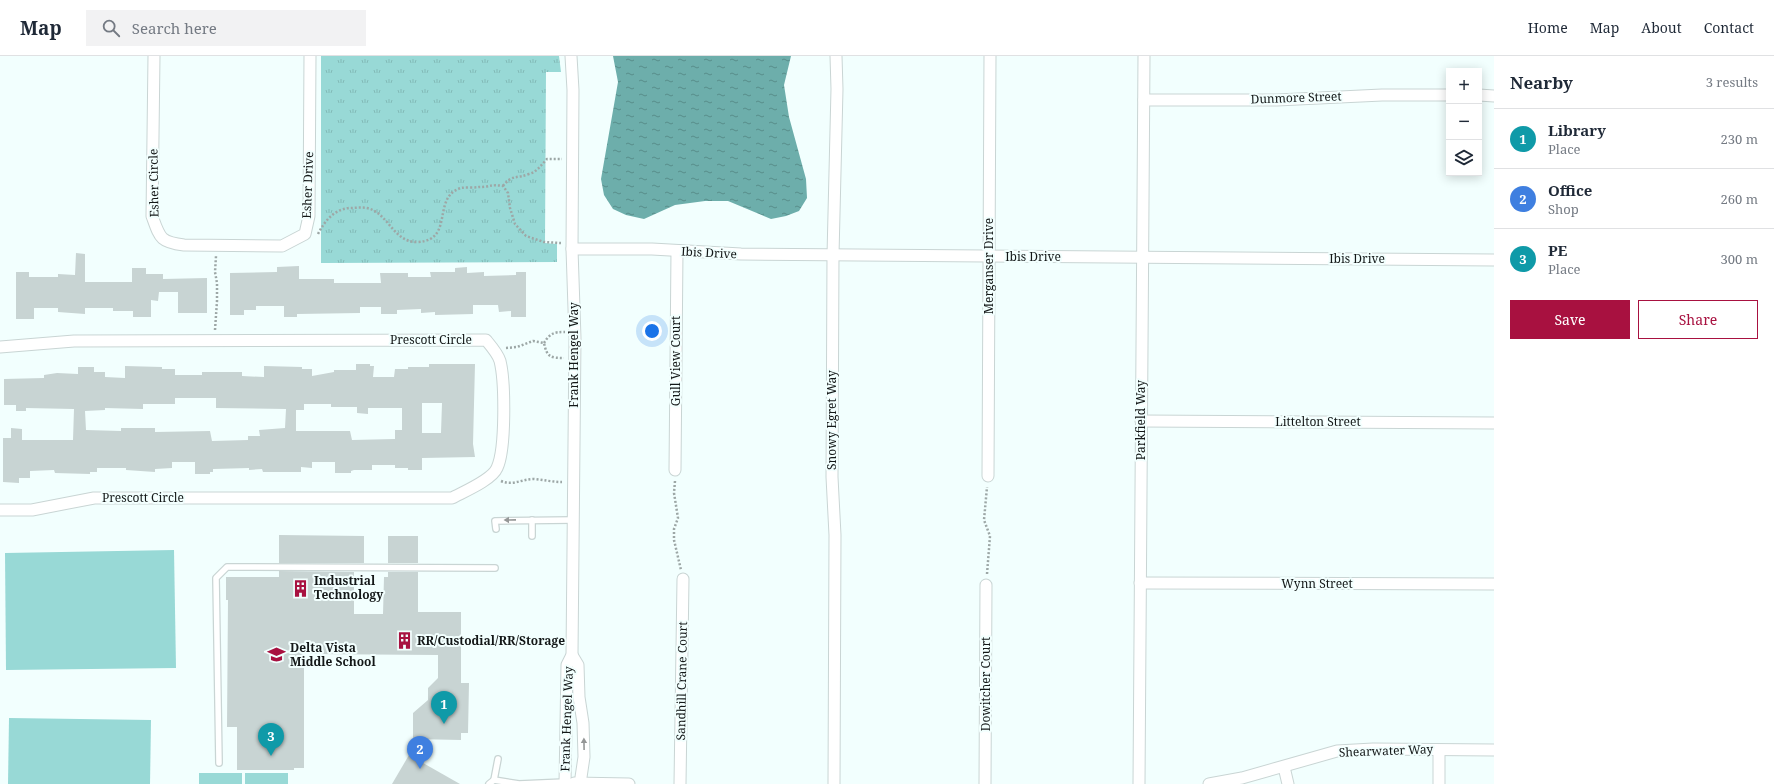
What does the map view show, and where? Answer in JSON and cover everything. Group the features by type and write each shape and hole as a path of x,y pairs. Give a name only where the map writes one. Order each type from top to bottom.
{"street":[{"name":"Esher Circle","path":"154,56 152,216 159,236 170,243 184,245 229,246"},
{"name":"Esher Drive","path":"229,246 282,246 305,234 309,216 310,56"},
{"name":"Frank Hengel Way","path":"565,783 567,665 572,654 572,520 575,332 572,248 573,83 571,56"},
{"name":"Snowy Egret Way","path":"834,784 835,535 832,477 833,255 837,89 836,56"},
{"name":"Merganser Drive","path":"988,476 990,56"},
{"name":"Parkfield Way","path":"1139,784 1144,56"},
{"name":"Dunmore Street","path":"1144,100 1277,100 1382,95 1446,95"},
{"path":"1482,96 1494,96"},
{"name":"Ibis Drive","path":"572,248 652,249 741,254 1494,260"},
{"name":"Gull View Court","path":"675,470 677,251"},
{"name":"Prescott Circle","path":"0,347 74,341 486,340 500,358 503,376 503,444 497,469 477,486 452,498 94,498 32,510 0,510"},
{"name":"Littelton Street","path":"1141,421 1494,423"},
{"name":"Sandhill Crane Court","path":"680,784 683,579"},
{"name":"Wynn Street","path":"1140,583 1494,584"},
{"name":"Dowitcher Court","path":"986,585 986,784"},
{"name":"Frank Hengel Way","path":"572,654 578,665 579,697 583,723 584,758 580,783"},
{"name":"Shearwater Way","path":"1209,784 1284,767 1337,751 1373,749 1494,750"},
{"path":"1439,750 1439,784"},
{"path":"1284,767 1288,784"},
{"path":"565,783 629,784"}],"lane":[{"path":"532,520 532,536"},
{"path":"496,529 496,521 572,520"},
{"path":"219,763 216,578 227,567 496,568"},
{"path":"489,784 494,780 498,759"},
{"path":"494,780 519,784 565,783"}],"path":[{"path":"503,186 508,180 516,176 527,175 536,171 546,160 572,159"},
{"path":"305,234 316,236 326,220 333,214 345,209 359,207 368,208 379,214 399,237 407,241 418,242 428,240 436,235 441,226 444,205 448,196 461,188 483,187 492,184 503,186 508,193 510,208 515,224 526,236 544,242 559,242 572,248"},
{"path":"215,341 218,283 215,272 216,246"},
{"path":"574,358 553,358 548,354 544,343 548,336 554,332 575,332"},
{"path":"495,353 510,346 517,347 533,341 544,343"},
{"path":"675,470 674,493 678,518 674,529 674,540 683,579"},
{"path":"490,475 500,481 512,484 527,480 573,482"},
{"path":"986,585 990,536 984,520 988,476"}],"green space":[{"path":"321,56 559,56 561,72 546,72 545,243 557,244 557,262 321,263"},
{"path":"174,550 176,668 6,670 5,553"},
{"path":"9,718 151,720 150,784 8,784"},
{"path":"199,773 242,773 242,784 199,784"},
{"path":"245,773 288,773 288,784 245,784"}],"water":[{"path":"613,56 791,56 784,85 789,117 806,179 807,198 799,211 786,216 771,219 728,201 705,201 675,205 644,219 626,215 613,209 604,195 601,179 618,82"}],"building":[{"path":"76,253 85,254 85,282 132,282 132,268 146,268 146,274 163,274 163,279 207,278 207,313 178,313 178,292 159,292 158,301 151,300 151,317 133,317 133,311 113,311 113,308 85,308 85,314 58,312 58,308 34,308 34,319 16,319 16,272 29,272 29,277 58,277 58,274 75,275"},
{"path":"299,266 299,279 334,279 334,283 381,283 380,273 408,273 408,277 431,277 430,272 455,272 455,268 467,267 467,273 484,272 484,276 516,275 516,272 526,272 526,317 511,317 511,311 499,312 498,305 473,305 473,314 435,315 435,312 421,313 421,309 397,310 397,314 381,314 381,307 360,307 360,313 297,314 297,317 284,317 284,306 256,306 256,310 244,310 244,315 230,315 230,273 277,272 277,267"},
{"path":"356,364 370,364 370,366 374,366 373,377 394,377 395,369 408,369 408,367 429,367 429,364 475,364 473,444 475,457 422,458 422,470 395,468 395,465 372,465 372,470 354,470 351,471 351,473 335,473 335,462 312,462 312,468 301,467 301,472 263,472 262,469 249,470 249,468 213,469 213,472 210,472 210,474 195,474 195,462 172,462 172,468 155,469 155,472 126,470 126,468 97,468 97,472 90,472 90,474 55,473 54,470 30,471 30,478 19,478 19,483 3,482 3,438 11,438 11,428 22,429 22,440 73,440 74,409 26,408 26,411 16,411 16,405 4,405 4,379 44,378 44,375 57,373 78,374 78,367 94,367 94,372 105,372 105,377 125,378 125,366 162,367 162,369 175,369 175,375 202,375 202,372 242,372 242,376 264,377 264,366 302,367 302,369 312,369 312,376 334,372 334,370 356,370","holes":["175,398 216,398 216,408 286,409 285,428 259,430 260,436 248,436 248,440 212,441 210,431 155,432 155,428 121,428 121,431 86,430 85,411 105,410 105,408 143,409 143,404 175,404","422,403 442,403 441,433 422,433","304,404 331,404 331,407 357,407 357,413 368,414 368,408 402,408 402,430 395,430 395,439 352,440 350,431 296,431 296,410 304,410"]},
{"path":"279,535 364,536 364,563 279,563"},
{"path":"388,536 418,536 418,563 388,563"},
{"path":"279,571 354,572 354,614 383,614 384,577 388,577 388,572 418,572 418,612 461,612 461,683 469,683 468,733 461,733 461,740 413,739 413,713 428,700 428,688 438,678 438,655 304,654 304,768 294,768 294,770 237,770 237,727 227,727 228,600 226,600 226,577 279,577"},
{"path":"409,755 460,784 392,784"}],"place":[{"name":"Industrial Technology","path":"301,588"},
{"name":"RR/Custodial/RR/Storage","path":"404,641"},
{"name":"Delta Vista Middle School","path":"277,655"},
{"name":"Library","path":"444,724"},
{"name":"PE","path":"271,756"},
{"name":"Office","path":"420,769"}]}
